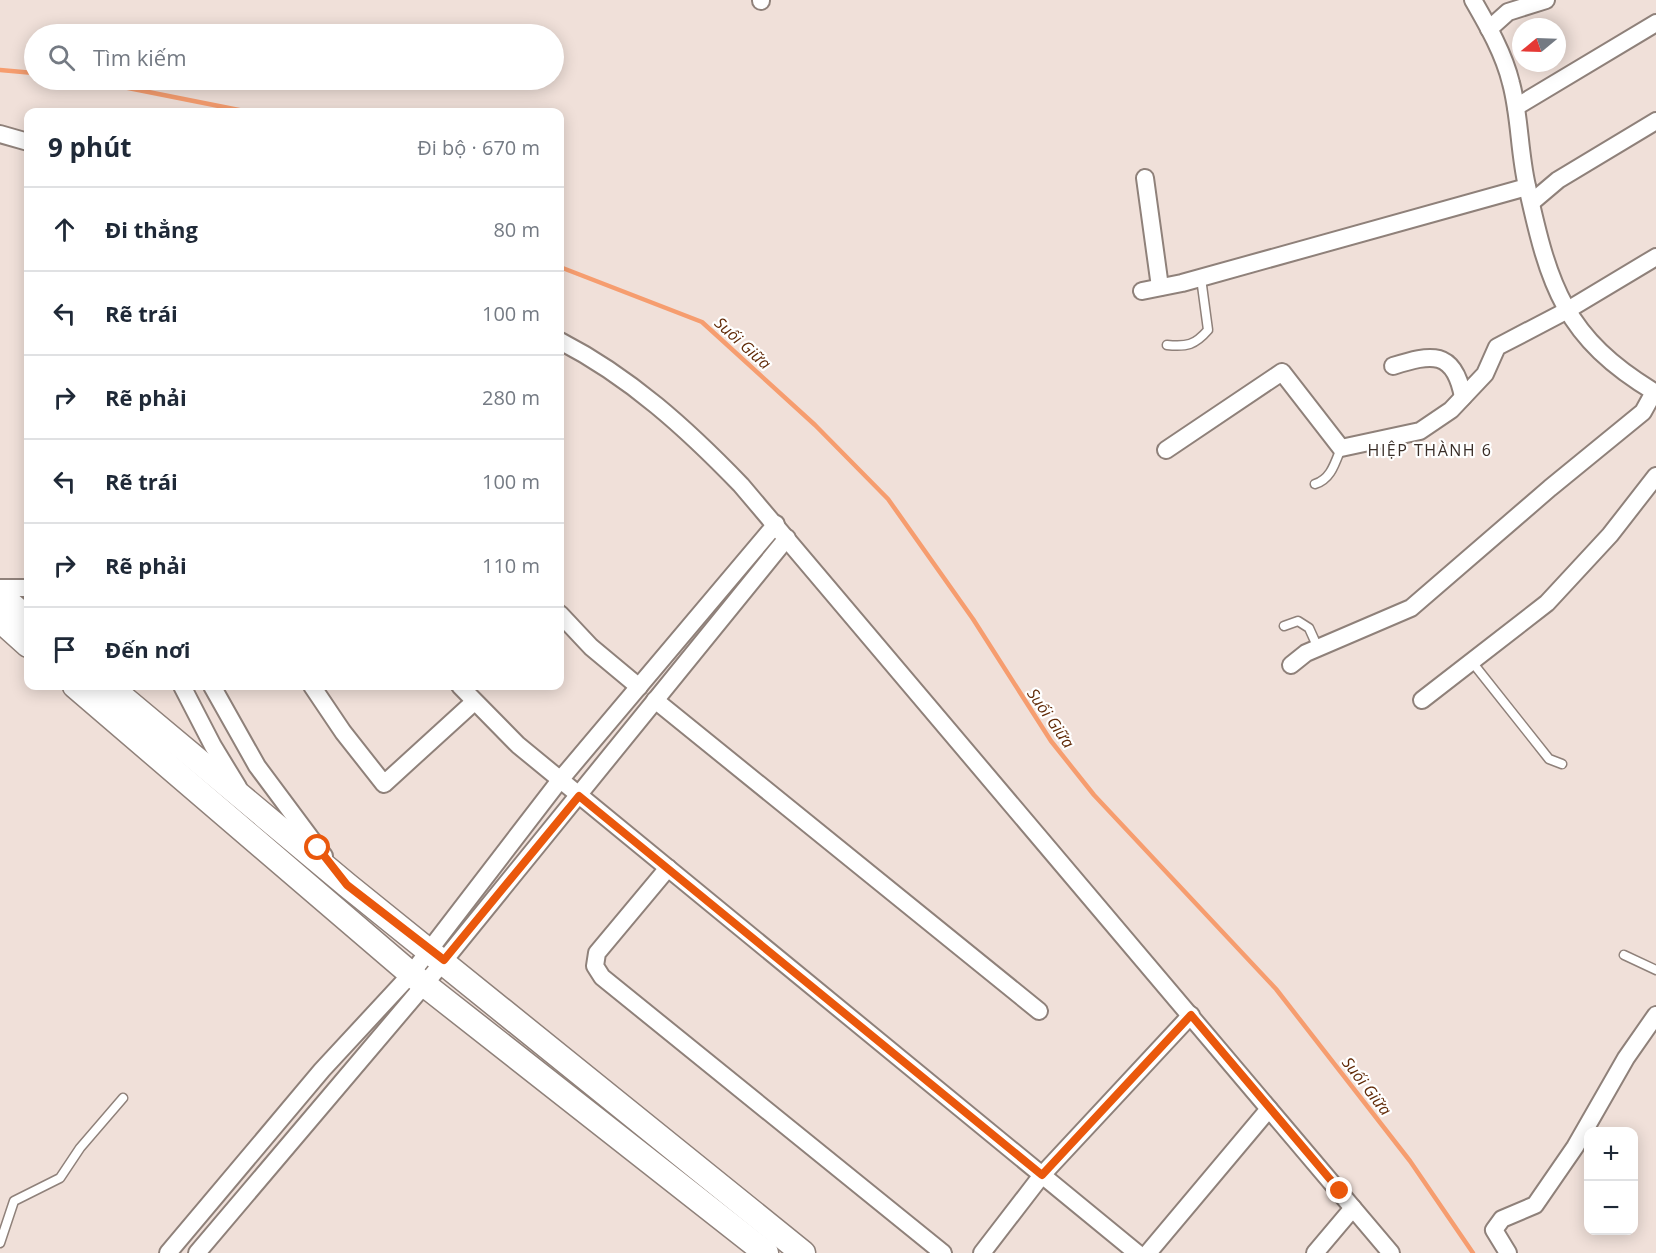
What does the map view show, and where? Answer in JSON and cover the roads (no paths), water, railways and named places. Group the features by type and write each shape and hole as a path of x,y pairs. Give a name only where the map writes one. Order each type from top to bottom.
{"street":[{"path":"1291,665 1318,648 1411,608 1550,488 1643,412 1655,393 1628,377 1602,356 1566,311 1551,278 1529,194 1511,81 1489,29 1473,0"},
{"path":"1489,29 1508,12 1546,0"},
{"path":"1516,107 1656,23"},
{"path":"1142,291 1529,194 1558,180 1656,121"},
{"path":"0,134 24,141"},
{"path":"1145,178 1160,287"},
{"path":"1166,450 1282,372 1341,448 1420,430 1451,411 1485,374 1497,347 1566,311 1656,256"},
{"path":"564,343 600,364 651,400 712,455 776,524 1391,1253"},
{"path":"1393,366 1430,356 1442,360 1460,379 1463,397"},
{"path":"1422,700 1547,603 1610,535 1656,476"},
{"path":"197,1253 437,955 560,780 776,524"},
{"path":"437,955 579,796 787,538"},
{"path":"0,588 24,588"},
{"path":"0,595 24,616"},
{"path":"564,618 591,647 639,687"},
{"path":"0,620 24,641"},
{"path":"80,690 418,979 766,1253"},
{"path":"114,690 347,885 437,955 803,1253"},
{"path":"184,690 213,746 249,802"},
{"path":"214,690 257,766 347,885"},
{"path":"315,690 343,732 384,784 474,702"},
{"path":"464,690 518,745 579,796 1137,1253"},
{"path":"656,700 1039,1011"},
{"path":"668,868 597,953 595,966 602,977 943,1253"},
{"path":"168,1253 322,1070 418,979"},
{"path":"982,1253 1042,1175 1191,1015"},
{"path":"1508,1253 1494,1230 1496,1225 1515,1212 1536,1205 1540,1194 1575,1147 1626,1058 1656,1015"},
{"path":"1148,1253 1269,1108"},
{"path":"1315,1253 1353,1208"}],"lane":[{"path":"1167,345 1183,347 1197,343 1208,330 1201,278"},
{"path":"1315,484 1321,482 1332,470 1341,448"},
{"path":"1284,626 1298,621 1309,628 1318,648"},
{"path":"1472,662 1549,759 1562,764"},
{"path":"1624,955 1656,970"},
{"path":"0,1243 14,1201 60,1178 80,1148 123,1098"}],"waterway":[{"name":"Suối Giữa","path":"0,70 24,72"},
{"name":"Suối Giữa","path":"138,90 229,108"},
{"name":"Suối Giữa","path":"564,269 702,322 815,425 888,499 973,619 1051,741 1094,795 1276,989 1410,1161 1473,1253"}],"district":[{"name":"HIỆP THÀNH 6","path":"1430,450"}]}
